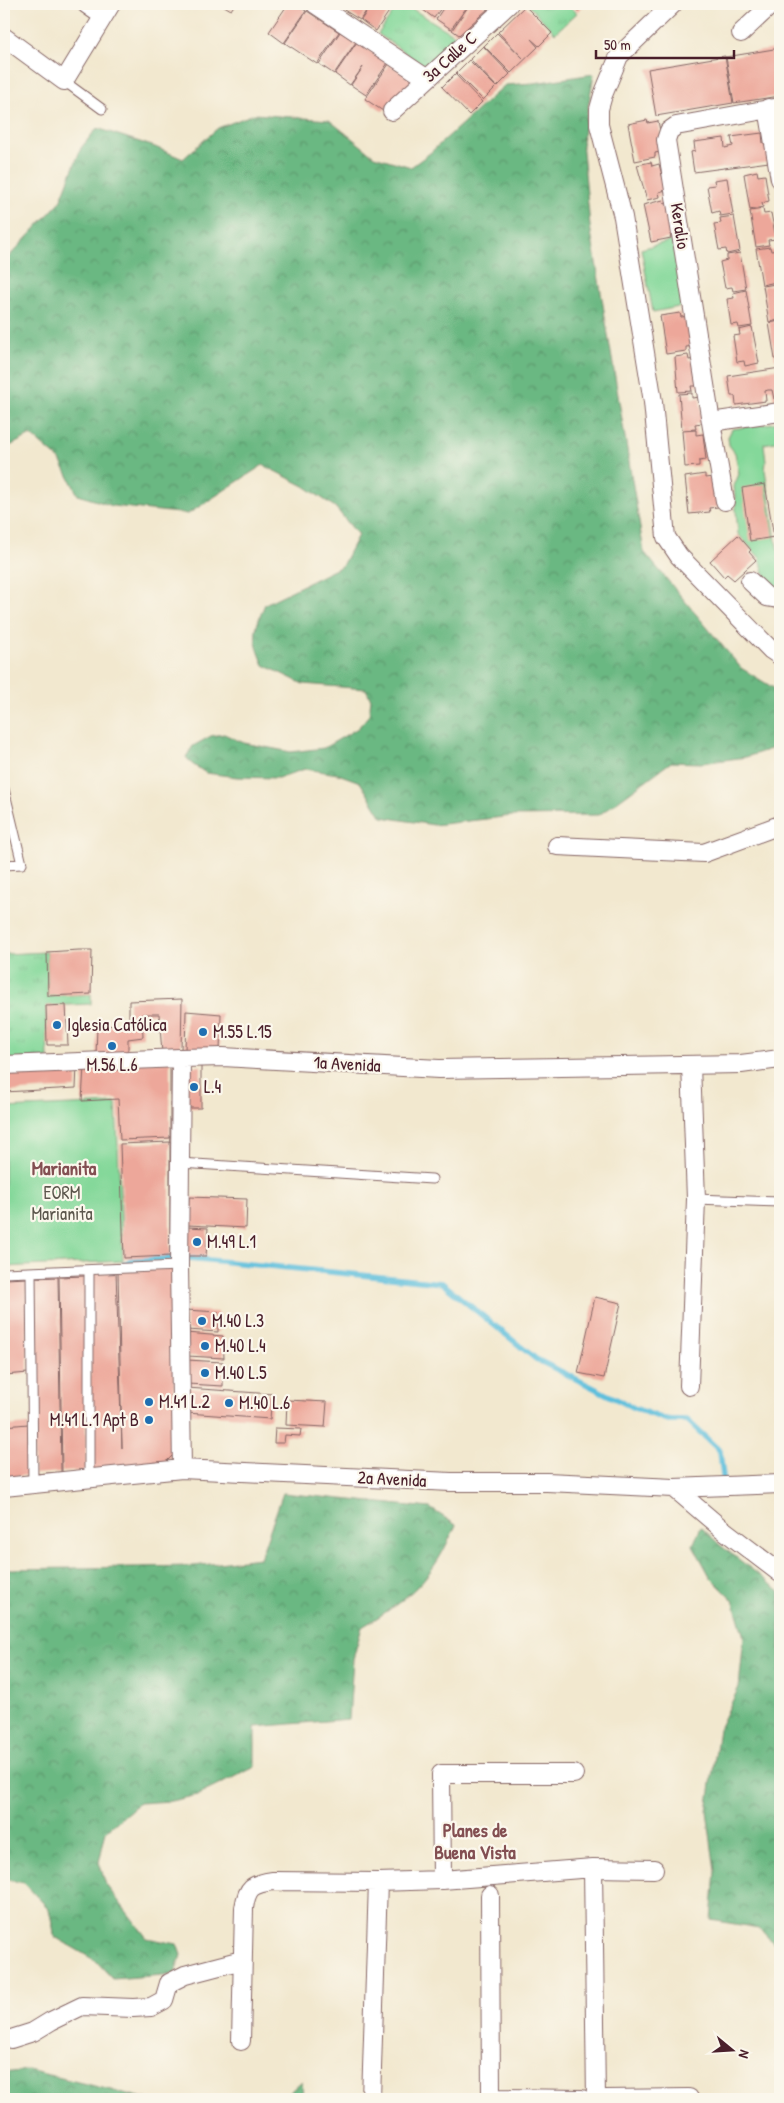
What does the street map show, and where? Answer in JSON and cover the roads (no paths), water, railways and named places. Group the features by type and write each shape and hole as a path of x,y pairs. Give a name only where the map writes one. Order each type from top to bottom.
{"street":[{"path":"4,37 64,81 107,10 86,4"},
{"path":"315,4 426,78"},
{"path":"674,4 619,56 602,95 599,108 599,125 623,216 653,402 666,537 678,556 771,650 780,656"},
{"path":"742,33 772,4"},
{"name":"3a Calle C","path":"392,111 506,5"},
{"name":"Keralio","path":"725,501 710,422 666,140 669,131 676,126 774,108 780,179"},
{"path":"710,422 780,412"},
{"path":"750,581 767,597 780,599"},
{"path":"557,846 704,853 780,825"},
{"path":"181,1058 179,1263 182,1468"},
{"name":"1a Avenida","path":"4,1065 223,1058 439,1069 741,1064 780,1059"},
{"path":"689,1386 696,1199 691,1065"},
{"name":"2a Avenida","path":"4,1487 182,1468 452,1482 547,1482 674,1488 780,1484"},
{"path":"674,1488 721,1528 780,1573"},
{"path":"442,1880 441,1774 574,1774"},
{"path":"593,1868 596,2099"},
{"path":"241,2040 244,1908 246,1895 251,1888 262,1883 273,1881 378,1882 442,1880 593,1868 654,1870"},
{"path":"371,2099 378,1882"},
{"path":"490,1895 491,2098 582,2099"},
{"path":"11,2040 33,2032 82,2006 151,2007 164,2000 169,1983 185,1975 242,1960"},
{"path":"606,2099 689,2098"}],"lane":[{"path":"64,81 102,109"},
{"path":"4,789 22,864 4,865"},
{"path":"180,1163 432,1179"},
{"path":"696,1199 780,1202"},
{"path":"4,1273 89,1270 179,1263"},
{"path":"89,1270 89,1479"},
{"path":"31,1272 32,1484"}],"waterway":[{"path":"125,1264 131,1260 188,1258 442,1283 536,1359 634,1408 667,1420 687,1420 720,1451 724,1485"}],"place":[{"name":"Iglesia Católica","path":"57,1025"},
{"name":"M.55 L.15","path":"203,1032"},
{"name":"M.56 L.6","path":"112,1046"},
{"name":"L.4","path":"194,1087"},
{"name":"M.49 L.1","path":"197,1242"},
{"name":"M.40 L.3","path":"202,1321"},
{"name":"M.40 L.4","path":"205,1346"},
{"name":"M.40 L.5","path":"205,1373"},
{"name":"M.41 L.2","path":"149,1402"},
{"name":"M.40 L.6","path":"229,1403"},
{"name":"M.41 L.1 Apt B","path":"149,1420"}],"district":[{"name":"Marianita","path":"64,1168"},
{"name":"Planes de Buena Vista","path":"475,1841"}],"park label":[{"name":"EORM Marianita","path":"62,1203"}]}
